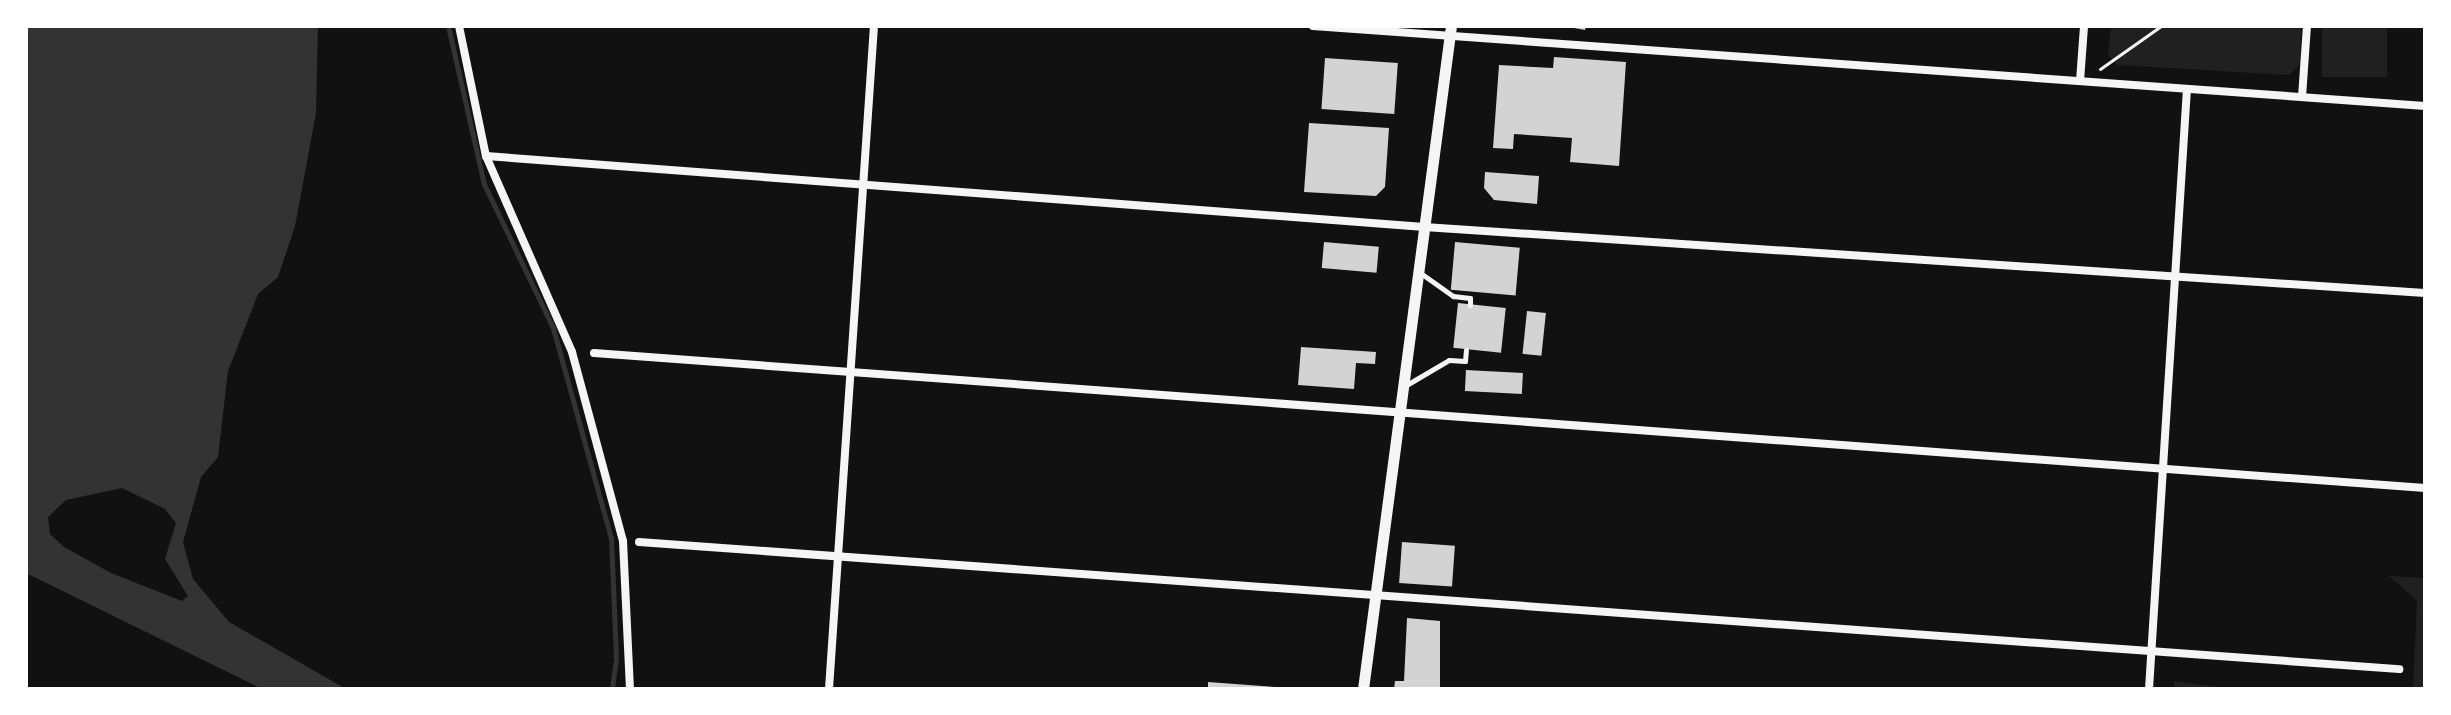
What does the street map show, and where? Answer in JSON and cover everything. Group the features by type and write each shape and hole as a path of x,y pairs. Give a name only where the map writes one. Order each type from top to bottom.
{"street":[{"path":"459,26 486,156 572,352 623,541 630,689"},
{"path":"829,689 874,26"},
{"path":"1313,26 1451,31 2425,106"},
{"path":"2080,81 2084,26"},
{"path":"2302,97 2307,26"},
{"path":"1363,689 1451,31"},
{"path":"2149,689 2187,89"},
{"path":"486,156 1424,227 2425,293"},
{"path":"594,353 2425,488"},
{"path":"639,542 1376,599 2399,669"}],"lane":[{"path":"1418,271 1453,296 1470,298 1470,305"},
{"path":"1402,387 1449,360 1465,361 1466,350"}],"path":[{"path":"2080,81 2161,26"}],"shaded area":[{"path":"26,26 318,26 316,113 295,226 278,277 258,294 228,371 218,457 201,477 183,542 193,579 229,622 346,689 262,689 26,573","holes":["122,488 165,509 176,523 165,559 188,596 182,601 111,573 64,547 50,534 48,517 66,500"]},
{"path":"2111,26 2301,26 2300,64 2289,75 2117,65 2108,55"},
{"path":"2322,26 2387,26 2387,77 2322,77"},
{"path":"2389,576 2425,578 2425,689 2296,689 2413,687 2417,601"},
{"path":"2174,681 2234,689 2174,689"}],"building":[{"path":"1563,26 1586,26 1585,30"},
{"path":"1554,57 1626,62 1619,166 1570,162 1572,138 1514,134 1513,149 1493,148 1499,65 1553,68"},
{"path":"1325,58 1398,63 1394,114 1321,109"},
{"path":"1309,123 1389,128 1385,187 1376,196 1304,192"},
{"path":"1485,172 1539,176 1537,204 1494,200 1484,188"},
{"path":"1324,242 1379,247 1377,273 1322,268"},
{"path":"1455,242 1520,248 1516,295 1451,290"},
{"path":"1458,303 1506,308 1501,353 1453,348"},
{"path":"1527,311 1546,313 1541,356 1523,354"},
{"path":"1301,347 1376,352 1375,364 1356,363 1354,389 1298,385"},
{"path":"1466,370 1523,373 1522,394 1465,391"},
{"path":"1402,542 1455,546 1452,587 1399,583"},
{"path":"1407,618 1440,621 1440,689 1394,689 1395,681 1404,681"},
{"path":"1208,682 1275,687 1275,689 1208,689"}],"waterway":[{"path":"448,26 484,184 553,328 611,538 616,659 612,689"}]}
